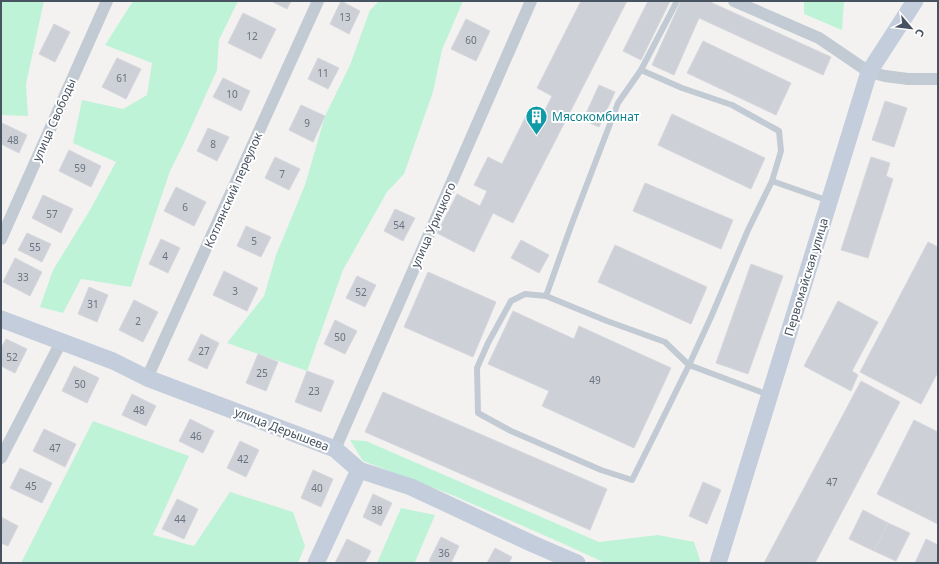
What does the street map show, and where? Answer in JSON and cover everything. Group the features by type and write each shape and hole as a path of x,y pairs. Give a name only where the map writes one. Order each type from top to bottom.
{"street":[{"name":"улица Свободы","path":"1,239 108,1"},
{"name":"Котлянский переулок","path":"147,378 318,1"},
{"name":"улица Урицкого","path":"335,449 531,1"},
{"path":"734,1 819,38 868,72 901,78 938,79"},
{"name":"Первомайская улица","path":"718,563 868,72 915,1"},
{"name":"улица Дерышева","path":"1,319 113,361 147,378 335,449 358,470 411,487 577,563"},
{"path":"1,458 61,342"},
{"path":"316,563 358,470"}],"lane":[{"path":"546,296 618,103 641,70 677,1"},
{"path":"641,70 682,88 732,105 779,131 781,151 772,181 748,230 711,318 688,365 656,432 632,480 601,470 511,431 478,413 477,368 488,343 511,301 525,294 546,296 607,321 665,342 688,365 770,395"},
{"path":"772,181 829,201"}],"green space":[{"path":"1,1 44,1 26,84 28,116 1,115"},
{"path":"133,1 238,1 219,40 217,70 170,171 131,287 81,279 63,313 40,307 53,270 90,210 116,162 73,143 82,100 123,109 147,95 152,63 105,45"},
{"path":"379,1 463,1 442,50 433,92 404,174 387,192 343,270 307,371 227,343 264,296 276,255 305,185 325,116 350,65 370,10"},
{"path":"804,1 844,1 842,30 804,14"},
{"path":"93,421 189,456 153,535 194,546 230,492 293,512 305,546 298,563 21,563"},
{"path":"350,440 366,441 599,542 658,535 694,542 701,563 605,563 452,495 363,461"},
{"path":"401,508 435,515 415,562 416,563 377,563"}],"building":[{"path":"271,1 291,1 287,9"},
{"path":"341,1 360,11 349,34 330,24"},
{"name":"Мясокомбинат","path":"581,1 627,1 513,223 493,213 474,252 437,233 457,194 480,206 487,191 474,185 488,157 502,164 530,108 543,114 552,96 537,88"},
{"path":"648,1 670,1 641,60 623,51"},
{"path":"681,1 708,1 831,57 823,75 699,18 674,75 652,65"},
{"path":"243,13 276,29 261,59 228,43"},
{"path":"466,19 490,31 476,61 451,49"},
{"path":"54,24 70,32 55,62 39,54"},
{"path":"703,41 791,83 776,115 687,73"},
{"path":"117,58 141,69 126,99 102,87"},
{"path":"318,58 339,68 328,89 308,79"},
{"path":"223,78 250,91 241,111 213,97"},
{"path":"599,85 615,92 599,127 583,120"},
{"path":"885,101 907,108 894,147 872,140"},
{"path":"301,105 325,116 313,142 289,130"},
{"path":"672,114 765,158 751,189 658,145"},
{"path":"2,123 27,135 19,153 1,144"},
{"path":"208,128 229,137 217,161 197,151"},
{"path":"69,150 101,166 91,187 59,171"},
{"path":"275,157 300,169 289,190 265,178"},
{"path":"871,157 890,163 886,176 893,179 868,258 841,250"},
{"path":"645,183 733,220 721,249 633,211"},
{"path":"176,187 206,202 194,226 164,211"},
{"path":"43,195 73,209 61,233 32,218"},
{"path":"395,209 415,218 403,241 384,231"},
{"path":"246,226 271,237 261,257 237,246"},
{"path":"27,233 51,244 42,262 18,250"},
{"path":"161,239 180,248 168,273 149,264"},
{"path":"521,240 549,255 539,273 511,258"},
{"path":"928,242 938,247 938,372 921,404 860,372"},
{"path":"615,245 707,287 691,324 598,282"},
{"path":"15,258 42,272 30,296 3,282"},
{"path":"751,264 783,276 748,374 716,363"},
{"path":"224,271 258,288 247,311 213,295"},
{"path":"428,272 496,302 473,357 404,327"},
{"path":"357,276 376,285 365,307 346,298"},
{"path":"89,287 108,295 97,322 78,314"},
{"path":"134,300 158,312 143,342 119,330"},
{"path":"838,301 878,322 852,371 858,375 851,391 804,366"},
{"path":"513,311 574,339 579,326 671,368 634,448 542,406 549,391 488,364"},
{"path":"335,320 357,331 345,354 324,344"},
{"path":"201,334 219,343 207,369 188,360"},
{"path":"6,339 27,349 15,373 1,366 1,348"},
{"path":"258,354 278,362 266,391 246,383"},
{"path":"74,366 99,378 87,403 62,391"},
{"path":"307,371 334,381 321,412 295,402"},
{"path":"861,381 900,402 815,563 764,563"},
{"path":"383,392 607,489 590,530 365,432"},
{"path":"132,394 156,406 146,426 122,415"},
{"path":"190,419 214,431 203,453 179,441"},
{"path":"914,420 938,432 938,524 877,494"},
{"path":"44,429 76,444 65,467 33,451"},
{"path":"240,441 259,450 246,477 227,468"},
{"path":"20,468 52,483 42,503 10,488"},
{"path":"313,470 333,479 321,507 301,498"},
{"path":"703,482 721,490 707,524 689,516"},
{"path":"373,494 392,503 381,526 363,517"},
{"path":"177,499 198,509 184,539 162,529"},
{"path":"863,510 888,523 874,551 849,539"},
{"path":"1,517 18,526 8,546 1,543"},
{"path":"888,523 910,533 896,561 874,551"},
{"path":"441,537 459,546 451,563 434,563 429,561"},
{"path":"347,539 371,551 365,563 335,563"},
{"path":"926,539 938,545 938,563 915,563"},
{"path":"495,548 512,557 509,563 487,563"}],"place":[{"name":"Мясокомбинат","path":"537,136"}]}
